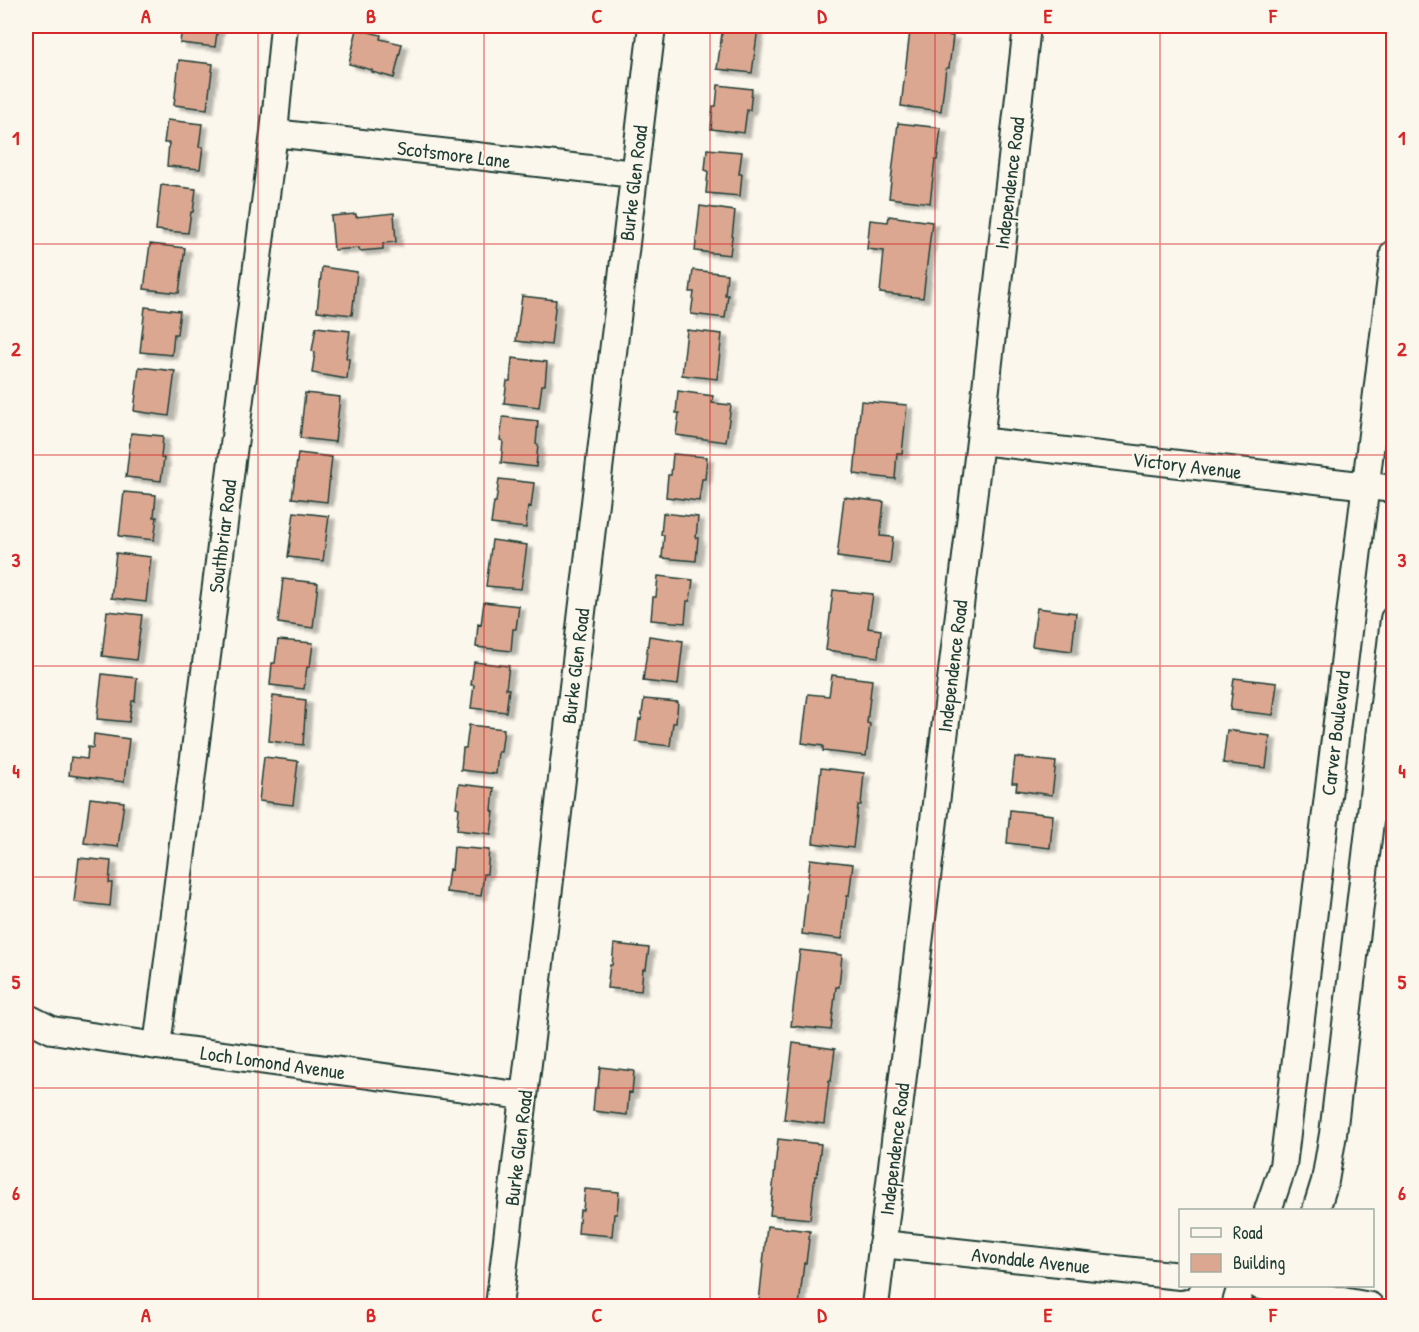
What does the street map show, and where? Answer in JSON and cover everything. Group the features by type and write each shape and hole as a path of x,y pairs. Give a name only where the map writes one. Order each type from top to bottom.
{"street":[{"name":"Southbriar Road","path":"157,1047 274,133 284,26"},
{"name":"Burke Glen Road","path":"499,1306 652,26"},
{"name":"Independence Road","path":"875,1306 980,441 1027,26"},
{"name":"Scotsmore Lane","path":"274,133 634,174"},
{"name":"Carver Boulevard","path":"1268,1209 1283,1166 1394,253"},
{"name":"Victory Avenue","path":"980,441 1394,489"},
{"path":"1316,1209 1325,1181 1333,1134 1394,618"},
{"name":"Loch Lomond Avenue","path":"26,1017 52,1030 157,1047 524,1096"},
{"name":"Avondale Avenue","path":"882,1244 1179,1276"},
{"path":"1235,1306 1241,1287"},
{"path":"1263,1287 1287,1294 1370,1306"}],"building":[{"path":"182,26 218,26 215,47 180,43"},
{"path":"723,26 758,28 752,73 717,69"},
{"path":"357,29 381,35 380,39 402,44 394,78 349,64"},
{"path":"910,31 953,36 949,68 946,68 941,111 901,106"},
{"path":"179,60 213,64 207,109 174,105"},
{"path":"718,85 752,89 744,133 711,129"},
{"path":"167,120 202,124 199,147 203,147 200,169 167,166 169,143 164,143"},
{"path":"898,123 941,128 930,203 889,198"},
{"path":"707,149 742,152 739,174 742,174 740,196 706,193"},
{"path":"161,185 196,189 188,233 156,230"},
{"path":"700,206 735,211 730,255 695,251"},
{"path":"394,213 396,242 383,243 383,249 334,250 331,216 356,214 356,217"},
{"path":"889,216 932,222 923,298 880,293 884,251 867,249 870,220 888,222"},
{"path":"150,244 185,248 179,293 144,289"},
{"path":"322,267 357,272 352,315 317,311"},
{"path":"693,270 727,274 725,295 728,295 725,318 691,314 694,292 690,292"},
{"path":"522,296 556,300 551,345 516,341"},
{"path":"145,307 180,311 172,355 140,352"},
{"path":"316,327 350,331 346,358 349,359 347,379 312,373 315,352 312,351"},
{"path":"687,330 722,334 717,379 682,375"},
{"path":"512,358 547,362 545,385 542,385 539,407 504,403 507,381 510,381"},
{"path":"139,367 175,371 169,416 134,411"},
{"path":"678,391 713,396 712,403 731,405 726,442 676,435 679,413 676,413"},
{"path":"305,393 340,397 335,442 300,438"},
{"path":"861,401 907,405 902,454 897,453 895,479 854,474"},
{"path":"503,417 538,421 536,467 501,463 503,441 500,440"},
{"path":"131,433 163,436 161,458 164,458 161,481 126,477"},
{"path":"298,453 332,457 327,502 292,498"},
{"path":"673,454 707,457 705,479 702,479 699,501 666,497"},
{"path":"499,479 534,483 531,507 528,506 526,528 491,524"},
{"path":"124,492 156,495 154,517 157,517 154,540 119,536"},
{"path":"844,497 884,502 880,536 893,537 890,564 837,557"},
{"path":"294,512 329,516 323,561 288,557"},
{"path":"663,513 698,517 696,561 662,558"},
{"path":"492,540 527,545 521,589 486,586"},
{"path":"116,553 151,557 146,602 111,598"},
{"path":"658,576 693,580 690,601 687,601 685,623 651,620"},
{"path":"283,579 318,583 313,628 278,623"},
{"path":"833,590 873,594 868,628 881,630 878,657 826,650"},
{"path":"484,602 519,606 516,629 513,629 511,651 476,647 478,624 481,625"},
{"path":"1037,608 1076,613 1072,651 1032,646"},
{"path":"107,611 142,615 136,660 102,656"},
{"path":"649,636 683,641 678,685 643,681"},
{"path":"278,640 313,643 304,689 270,685 272,663 275,663"},
{"path":"474,662 509,666 506,712 471,708"},
{"path":"102,674 137,678 135,701 132,701 129,722 97,719"},
{"path":"832,675 872,680 866,756 823,751 823,746 802,743 808,694 829,696"},
{"path":"1234,678 1277,683 1273,715 1230,710"},
{"path":"273,696 306,700 303,745 269,741"},
{"path":"644,699 678,702 670,746 636,742"},
{"path":"469,725 504,729 501,752 498,752 496,774 461,770 463,748 466,748"},
{"path":"1227,730 1270,736 1266,768 1223,763"},
{"path":"94,734 129,739 124,782 69,775 71,757 87,759 88,747 93,748"},
{"path":"264,757 298,761 293,805 259,801"},
{"path":"1015,757 1056,762 1052,795 1016,790 1017,783 1012,783"},
{"path":"821,768 864,773 853,848 813,843"},
{"path":"459,784 494,788 491,834 457,830 459,808 456,807"},
{"path":"90,798 124,802 118,847 84,843"},
{"path":"1010,810 1053,815 1050,848 1007,843"},
{"path":"454,847 489,850 487,874 484,874 481,896 446,892 449,869 452,870"},
{"path":"79,858 111,861 110,906 74,902"},
{"path":"810,859 853,864 842,939 802,934"},
{"path":"614,944 649,948 646,969 643,969 641,991 607,988"},
{"path":"800,950 842,955 831,1030 791,1026"},
{"path":"793,1043 835,1049 824,1124 784,1119"},
{"path":"600,1067 634,1071 627,1115 593,1111"},
{"path":"778,1139 821,1144 810,1219 770,1215"},
{"path":"585,1189 619,1192 612,1236 578,1233"},
{"path":"767,1226 810,1231 799,1306 759,1302"}]}
